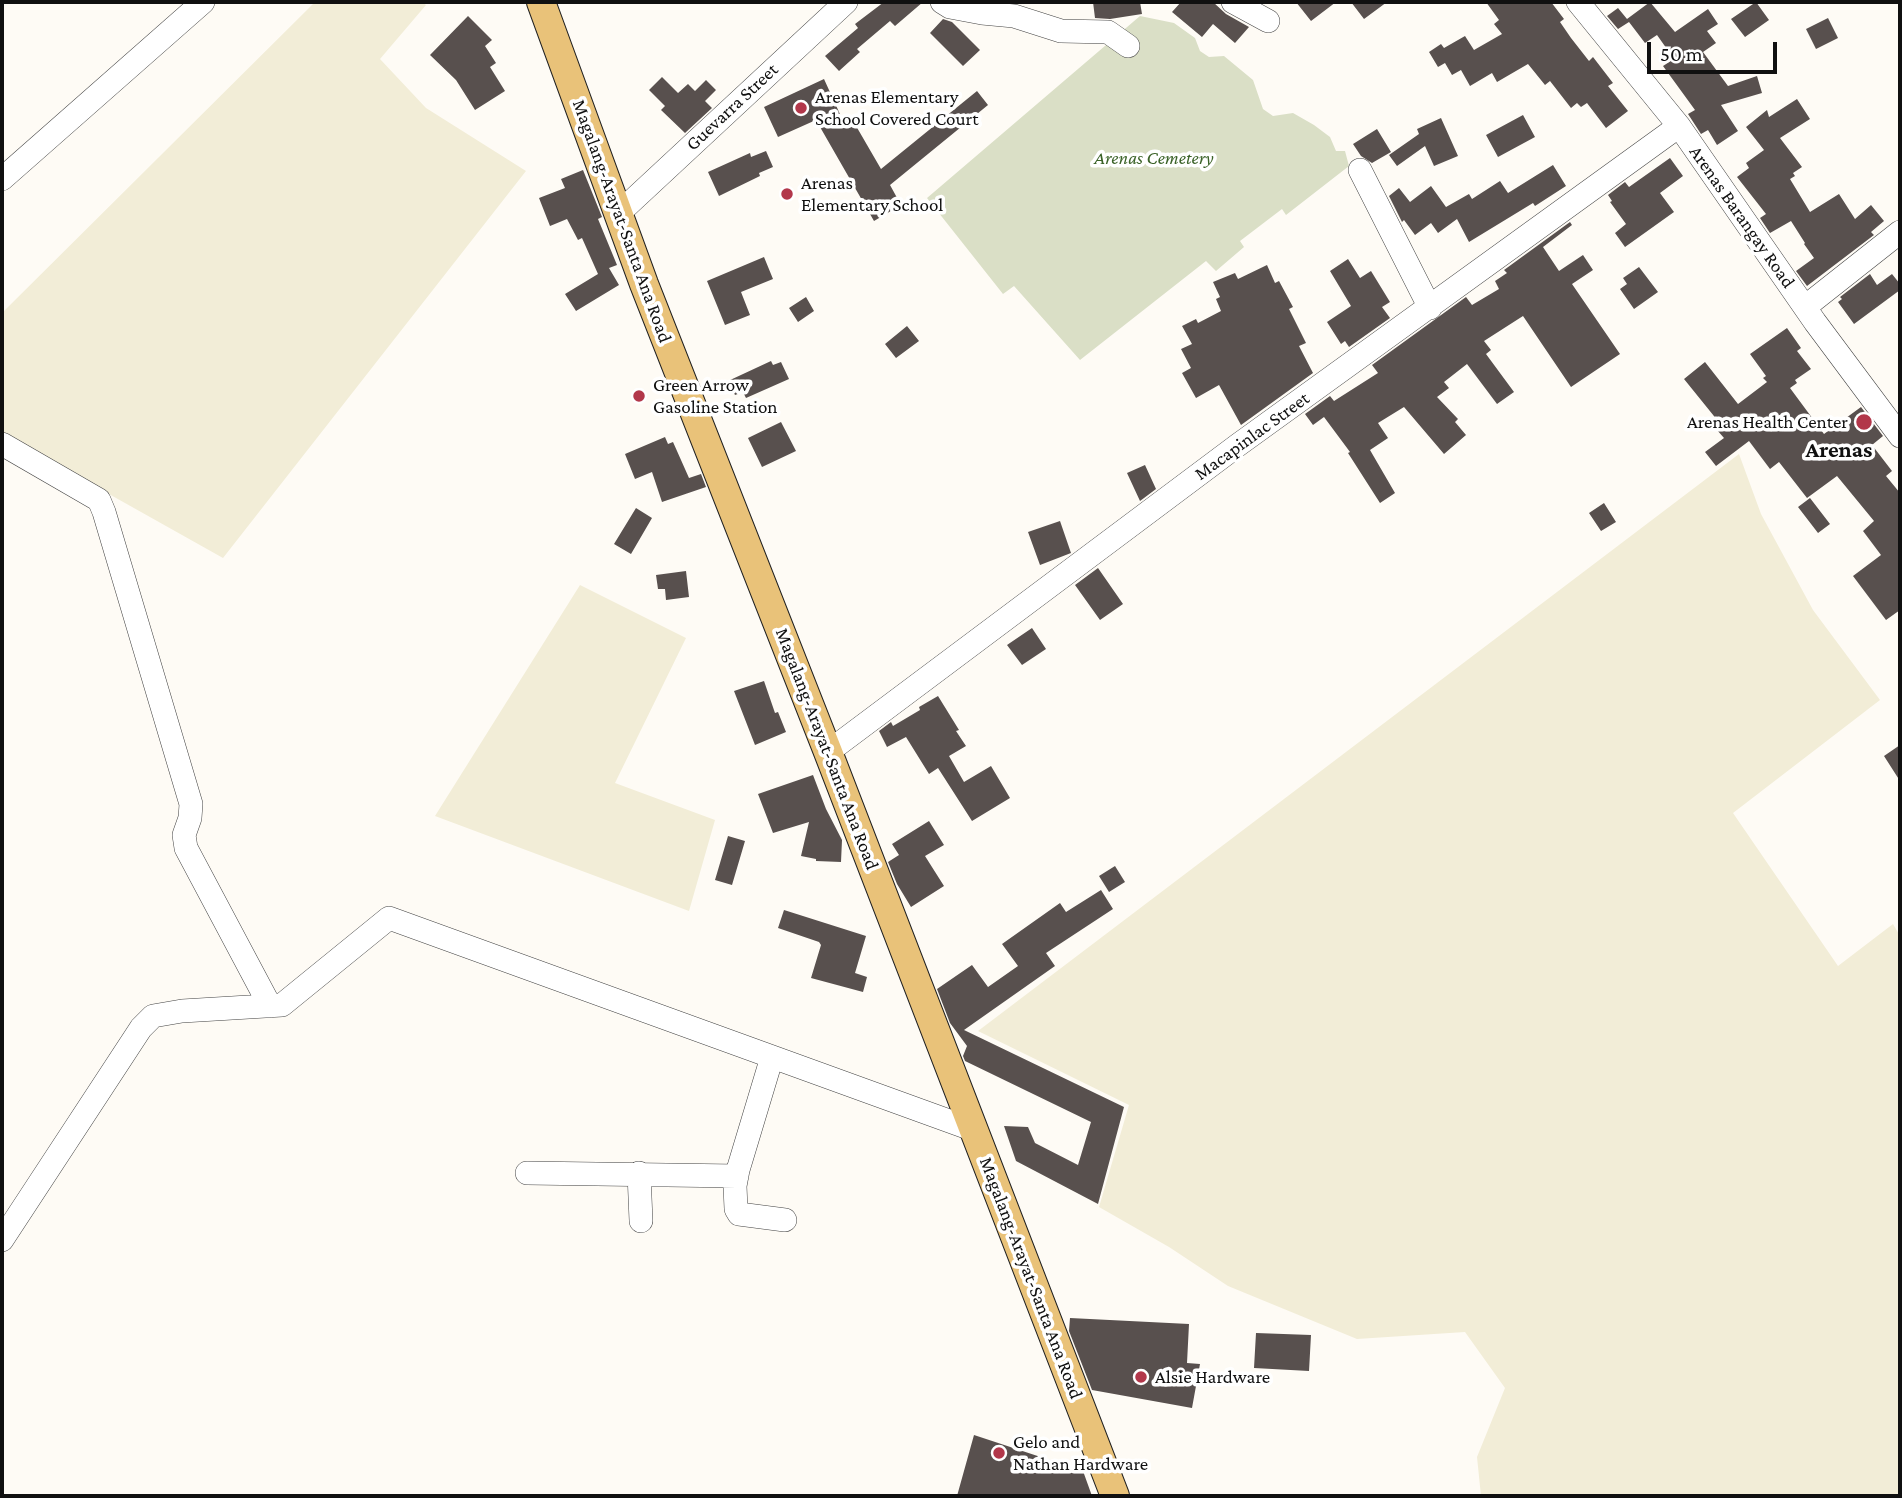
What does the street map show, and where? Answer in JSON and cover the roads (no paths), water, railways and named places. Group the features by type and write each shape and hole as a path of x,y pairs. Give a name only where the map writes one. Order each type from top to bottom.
{"main road":[{"name":"Magalang-Arayat-Santa Ana Road","path":"541,2 643,284 828,752 1115,1496"}],"street":[{"path":"2,179 203,2"},
{"name":"Guevarra Street","path":"618,214 846,2"},
{"path":"942,2 950,7 1014,16 1061,31 1108,32 1128,46"},
{"path":"1233,2 1268,21"},
{"name":"Arenas Barangay Road","path":"1578,2 1679,126 1805,307 1900,436"},
{"name":"Macapinlac Street","path":"828,752 1238,445 1679,126"},
{"path":"1360,170 1430,308"},
{"path":"1805,307 1900,232"},
{"path":"2,444 99,500 191,804 190,818 184,835 186,848 270,1006"},
{"path":"2,1240 141,1028 153,1016 182,1010 282,1005 389,918 974,1130"},
{"path":"772,1057 737,1176 736,1209 739,1214 785,1220"},
{"path":"527,1173 737,1176"},
{"path":"639,1173 641,1221"}],"place":[{"name":"Arenas Elementary School Covered Court","path":"801,108"},
{"name":"Arenas Elementary School","path":"787,194"},
{"name":"Green Arrow Gasoline Station","path":"639,396"},
{"name":"Arenas Health Center","path":"1864,422"},
{"name":"Alsie Hardware","path":"1141,1377"},
{"name":"Gelo and Nathan Hardware","path":"999,1453"}],"district":[{"name":"Arenas","path":"1839,450"}],"park label":[{"name":"Arenas Cemetery","path":"1154,158"}]}
